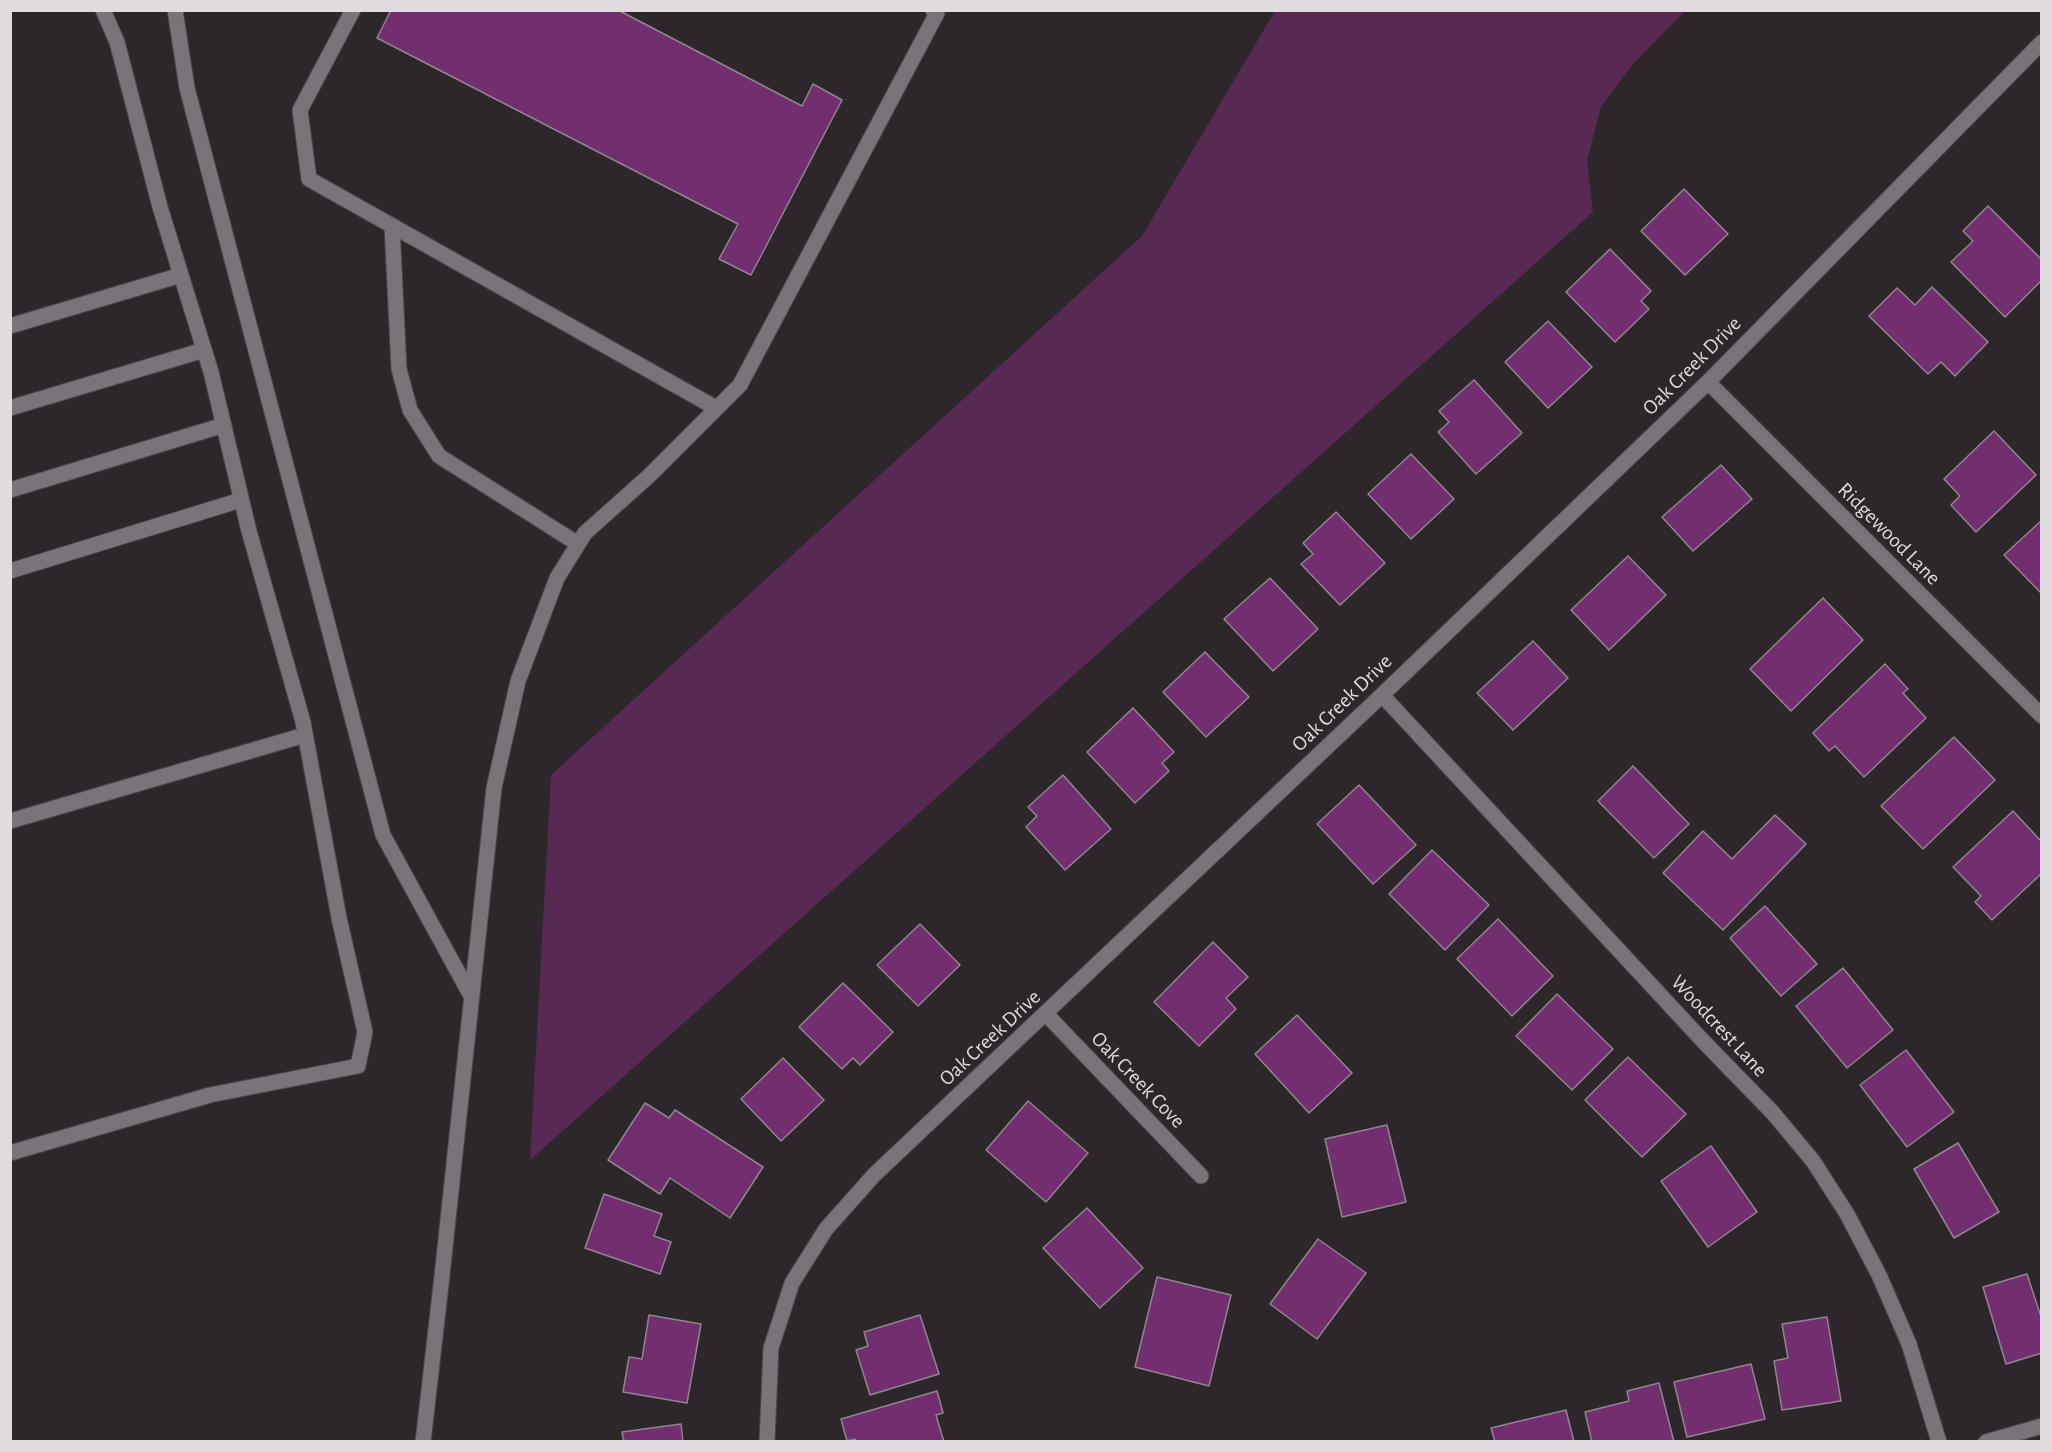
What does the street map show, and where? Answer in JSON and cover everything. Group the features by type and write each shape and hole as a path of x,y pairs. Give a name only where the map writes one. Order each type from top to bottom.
{"street":[{"path":"10,1153 210,1095 358,1066 365,1032 339,918 305,735 241,500 204,350 160,207 117,42 103,10"},
{"path":"175,10 187,88 383,835 471,996"},
{"path":"353,10 300,110 309,179 716,408"},
{"path":"423,1442 494,788 518,681 557,578 585,533 650,475 740,385 936,11"},
{"name":"Oak Creek Drive","path":"767,1442 771,1348 792,1283 826,1229 874,1175 1382,695 1708,382 2038,52"},
{"path":"392,226 399,369 410,410 439,456 578,544"},
{"path":"10,326 181,275"},
{"path":"10,408 204,350"},
{"name":"Ridgewood Lane","path":"1708,382 2042,717"},
{"path":"10,490 224,424"},
{"path":"10,571 241,500"},
{"name":"Woodcrest Lane","path":"1382,695 1773,1113 1813,1161 1847,1214 1879,1275 1909,1344 1939,1442"},
{"path":"10,821 305,735"},
{"name":"Oak Creek Cove","path":"1046,1014 1201,1176"},
{"path":"1986,1442 2042,1426"}],"shaded area":[{"path":"1275,11 1685,11 1633,64 1601,107 1587,160 1593,212 530,1160 551,775 1142,236"}],"building":[{"path":"391,10 618,10 802,106 813,84 842,100 751,275 719,259 738,224 377,38"},
{"path":"1684,189 1728,234 1685,275 1641,231"},
{"path":"1988,206 2042,260 2042,280 2005,317 1951,262 1973,241 1963,231"},
{"path":"1610,249 1651,291 1641,301 1649,309 1615,342 1566,292"},
{"path":"1932,287 1988,342 1955,376 1941,362 1928,374 1869,316 1897,288 1915,305"},
{"path":"1548,321 1592,367 1548,408 1505,362"},
{"path":"1474,380 1522,433 1476,474 1438,432 1449,422 1439,411"},
{"path":"1994,431 2036,475 1976,532 1951,505 1960,496 1944,479"},
{"path":"1411,454 1454,499 1411,539 1368,494"},
{"path":"1721,465 1752,499 1693,551 1662,517"},
{"path":"1336,512 1385,563 1340,605 1301,564 1313,554 1303,543"},
{"path":"2042,520 2042,594 2004,555"},
{"path":"1628,556 1666,595 1609,650 1571,610"},
{"path":"1270,578 1318,629 1273,671 1224,619"},
{"path":"1823,598 1863,640 1791,711 1750,669"},
{"path":"1533,641 1568,678 1513,730 1477,693"},
{"path":"1205,652 1249,697 1206,737 1163,692"},
{"path":"1885,664 1908,689 1903,693 1926,718 1864,777 1835,746 1829,751 1813,733"},
{"path":"1133,708 1174,752 1162,763 1169,771 1135,803 1087,752"},
{"path":"1954,737 1995,780 1923,849 1881,806"},
{"path":"1633,766 1689,824 1654,858 1598,801"},
{"path":"1063,775 1111,829 1065,870 1026,827 1037,816 1028,807"},
{"path":"1359,785 1416,845 1373,884 1317,824"},
{"path":"2013,811 2040,840 2042,839 2042,873 1992,920 1975,902 1981,896 1953,867"},
{"path":"1775,815 1806,844 1723,930 1663,873 1703,831 1732,859"},
{"path":"1432,850 1489,905 1445,950 1389,894"},
{"path":"1765,906 1817,964 1781,996 1730,938"},
{"path":"1498,919 1553,976 1512,1016 1457,959"},
{"path":"920,924 960,965 918,1006 877,965"},
{"path":"1213,942 1248,977 1226,998 1236,1009 1199,1046 1154,1002"},
{"path":"1843,968 1893,1030 1847,1068 1796,1006"},
{"path":"843,983 893,1032 860,1065 853,1058 842,1069 799,1027"},
{"path":"1557,994 1613,1049 1572,1090 1516,1036"},
{"path":"1297,1015 1352,1073 1309,1113 1255,1054"},
{"path":"1906,1050 1954,1112 1907,1147 1860,1085"},
{"path":"1628,1057 1686,1114 1642,1157 1585,1100"},
{"path":"783,1058 824,1100 781,1141 741,1099"},
{"path":"1028,1101 1088,1153 1046,1202 986,1150"},
{"path":"645,1103 669,1118 675,1110 763,1167 730,1218 670,1178 660,1194 608,1160"},
{"path":"1387,1125 1406,1202 1342,1217 1325,1139"},
{"path":"1958,1143 1999,1212 1954,1238 1914,1169"},
{"path":"1711,1146 1757,1212 1708,1247 1661,1181"},
{"path":"604,1194 662,1214 654,1236 671,1242 660,1274 585,1248"},
{"path":"1087,1208 1143,1268 1100,1308 1043,1248"},
{"path":"1318,1239 1366,1273 1317,1339 1270,1304"},
{"path":"2027,1274 2042,1320 2042,1353 2006,1364 1983,1287"},
{"path":"1157,1277 1231,1295 1209,1386 1135,1367"},
{"path":"649,1315 701,1324 687,1403 623,1392 629,1357 642,1359"},
{"path":"920,1315 939,1374 870,1395 856,1350 868,1346 864,1332"},
{"path":"1827,1317 1841,1401 1782,1410 1774,1361 1788,1358 1782,1324"},
{"path":"1751,1364 1765,1419 1687,1437 1674,1382"},
{"path":"1659,1383 1674,1442 1592,1442 1585,1412 1629,1401 1627,1391"},
{"path":"937,1391 943,1413 936,1415 944,1442 856,1442 855,1439 847,1441 841,1419"},
{"path":"1566,1410 1574,1442 1495,1442 1491,1428"},
{"path":"681,1424 683,1442 624,1442 622,1432"}]}
